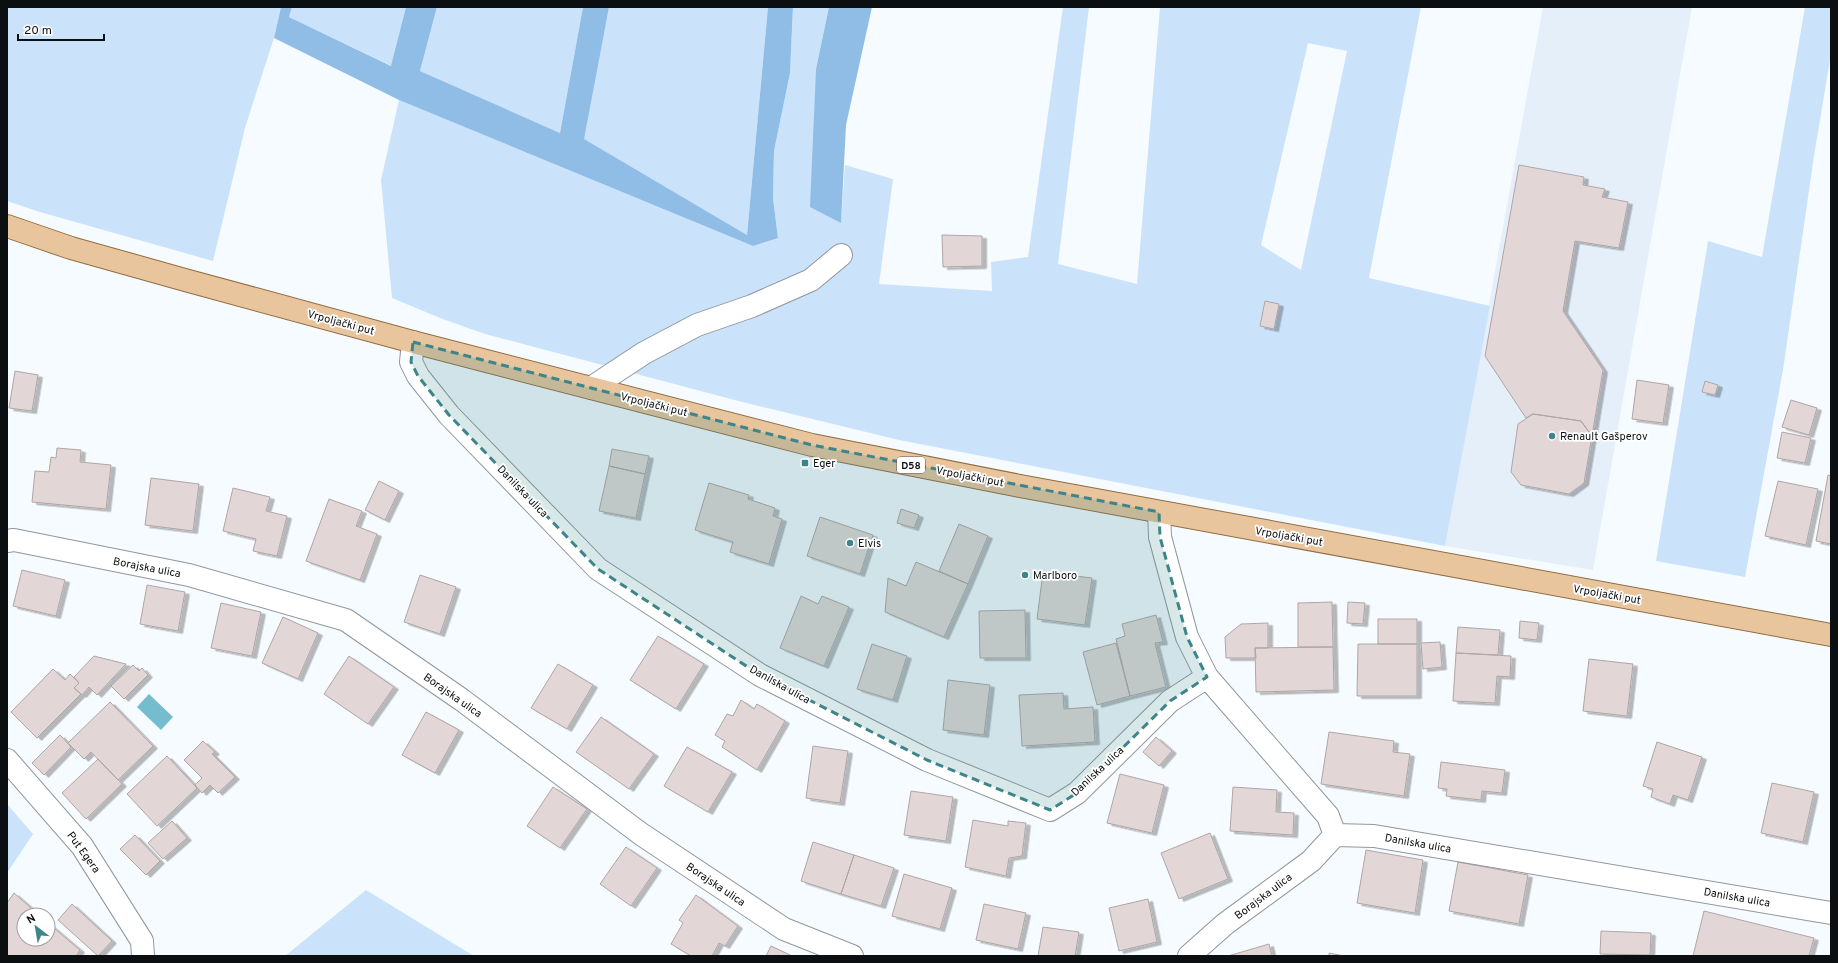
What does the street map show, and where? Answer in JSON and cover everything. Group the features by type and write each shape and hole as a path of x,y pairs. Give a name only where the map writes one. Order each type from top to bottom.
{"main road":[{"name":"Vrpoljački put","path":"7,226 71,248 177,278 413,342 812,445 1159,512 1831,635"}],"street":[{"path":"591,388 644,353 697,325 752,306 811,280 841,255"},
{"name":"Danilska ulica","path":"413,342 411,362 418,376 449,415 598,569 760,675 927,760 1050,810 1077,793 1170,701 1207,677"},
{"path":"1159,512 1160,537 1187,637 1207,677 1328,816 1335,834"},
{"name":"Borajska ulica","path":"7,541 14,540 189,575 346,620 462,700 641,834 784,929 852,956"},
{"name":"Put Egera","path":"7,760 82,846 142,941 143,956"},
{"name":"Danilska ulica","path":"1335,834 1374,836 1831,913"},
{"name":"Borajska ulica","path":"1189,956 1225,924 1311,861 1335,834"}],"highlighted area":[{"path":"413,342 812,445 1159,512 1160,537 1187,637 1207,677 1170,701 1077,793 1050,810 927,760 760,675 598,569 449,415 418,376 411,362"}],"shaded area":[{"path":"7,7 281,7 274,38 245,128 213,261 40,212 7,201"},
{"path":"281,7 292,7 289,17 391,66 406,7 437,7 420,71 560,133 583,7 609,7 584,139 747,235 768,7 793,7 790,73 774,151 773,198 778,238 753,246 399,100 274,38"},
{"path":"292,7 406,7 392,66 289,17"},
{"path":"437,7 583,7 560,133 420,71"},
{"path":"609,7 768,7 747,235 583,139"},
{"path":"793,7 829,7 816,69 841,222 845,165 893,179 879,284 992,291 991,262 1028,257 1063,7 1089,7 1058,264 1137,284 1160,7 1421,7 1369,278 1490,306 1445,546 899,440 746,403 485,334 440,318 392,298 381,180 399,100 753,246 778,237 773,198 774,151 790,73","holes":["1308,43 1347,51 1301,270 1261,245"]},
{"path":"829,7 872,7 846,125 841,223 810,207 816,69"},
{"path":"1543,7 1692,7 1593,570 1445,546"},
{"path":"1805,7 1831,7 1831,54 1814,156 1783,370 1745,577 1656,561 1708,241 1762,257"},
{"path":"149,694 173,717 161,730 137,707"},
{"path":"7,804 33,834 7,873"},
{"path":"366,890 474,956 285,956"}],"building":[{"path":"1519,165 1584,177 1583,185 1605,189 1602,197 1628,202 1619,248 1575,241 1563,311 1603,370 1592,436 1581,421 1533,414 1526,418 1485,356"},
{"path":"942,235 982,236 982,266 943,267"},
{"path":"1265,301 1279,304 1274,329 1260,326"},
{"path":"15,371 38,375 32,411 9,408"},
{"path":"1637,380 1669,385 1663,423 1632,419"},
{"path":"1705,381 1718,385 1715,395 1702,392"},
{"path":"1791,400 1817,408 1809,435 1782,427"},
{"path":"1533,414 1581,421 1592,436 1584,483 1569,494 1521,485 1511,472 1518,424"},
{"path":"1782,432 1811,438 1805,463 1777,458"},
{"path":"57,448 81,450 80,462 111,465 106,509 32,502 35,471 49,472 51,457 56,458"},
{"path":"612,449 649,456 645,474 609,466"},
{"path":"609,466 645,474 636,518 599,511"},
{"path":"1828,475 1831,476 1831,544 1816,541"},
{"path":"151,478 199,484 193,531 145,525"},
{"path":"379,481 399,491 385,520 365,510"},
{"path":"1778,481 1818,489 1806,545 1765,536"},
{"path":"709,483 749,495 748,499 775,508 773,516 782,519 769,564 730,552 733,542 695,530"},
{"path":"233,488 270,497 266,511 287,516 277,556 253,551 256,539 223,531"},
{"path":"329,499 362,511 356,526 377,534 360,580 306,561"},
{"path":"901,509 919,515 914,528 897,523"},
{"path":"820,517 873,535 860,574 807,556"},
{"path":"959,524 988,536 968,584 939,571"},
{"path":"916,562 968,584 944,637 885,612 888,578 906,586"},
{"path":"22,570 65,580 56,616 13,606"},
{"path":"1043,572 1092,578 1085,625 1037,619"},
{"path":"420,575 456,587 440,634 404,622"},
{"path":"147,585 185,592 178,631 140,624"},
{"path":"801,596 818,604 822,596 849,607 824,666 780,648"},
{"path":"1332,602 1333,647 1298,647 1298,603"},
{"path":"1348,602 1365,603 1363,624 1347,623"},
{"path":"221,603 261,612 252,656 211,648"},
{"path":"1025,610 1026,658 980,658 979,611"},
{"path":"1156,615 1163,642 1155,643 1166,687 1130,696 1116,639 1125,636 1122,624"},
{"path":"283,617 318,633 298,679 262,663"},
{"path":"1378,619 1417,619 1417,644 1378,644"},
{"path":"1520,621 1539,623 1537,640 1519,638"},
{"path":"1268,623 1268,648 1255,648 1256,658 1226,658 1225,637 1241,624"},
{"path":"1458,627 1500,630 1498,655 1456,653"},
{"path":"658,636 704,664 676,709 630,680"},
{"path":"1440,642 1442,667 1423,669 1421,643"},
{"path":"1116,643 1130,696 1097,705 1083,652"},
{"path":"872,644 907,656 893,700 857,689"},
{"path":"1358,644 1417,644 1417,696 1357,696"},
{"path":"1333,647 1334,690 1256,692 1255,648"},
{"path":"1456,653 1511,656 1510,677 1497,676 1495,703 1453,701"},
{"path":"94,656 126,664 97,695 89,687 82,695 74,688 79,683 74,677"},
{"path":"349,656 394,687 368,724 324,694"},
{"path":"1589,659 1633,664 1627,716 1583,711"},
{"path":"558,664 593,685 567,729 531,708"},
{"path":"133,665 139,671 142,668 148,675 124,699 111,686"},
{"path":"53,669 65,680 70,674 79,683 74,688 81,694 37,738 11,712"},
{"path":"948,680 990,685 984,735 943,730"},
{"path":"1063,693 1064,709 1093,707 1095,742 1022,746 1019,695"},
{"path":"741,700 754,709 757,704 785,721 757,770 722,747 725,741 715,735 727,714 733,716"},
{"path":"110,702 153,746 118,780 91,752 84,759 68,743"},
{"path":"426,712 459,730 435,773 402,755"},
{"path":"601,717 654,754 629,789 576,752"},
{"path":"1329,732 1394,741 1393,752 1410,754 1404,796 1321,784"},
{"path":"60,735 71,747 44,775 32,763"},
{"path":"1156,737 1172,751 1159,766 1143,752"},
{"path":"203,741 215,752 212,754 235,777 218,793 210,785 202,793 195,785 202,778 184,760"},
{"path":"1657,742 1702,757 1688,800 1673,795 1670,804 1651,797 1653,789 1643,786"},
{"path":"813,746 848,751 840,803 806,798"},
{"path":"687,747 732,772 708,812 664,786"},
{"path":"167,756 197,788 157,826 127,794"},
{"path":"98,759 122,784 86,819 62,793"},
{"path":"1441,762 1505,770 1502,793 1482,791 1481,800 1446,796 1447,789 1438,788"},
{"path":"1120,774 1164,785 1152,833 1107,823"},
{"path":"1772,783 1814,792 1803,842 1761,833"},
{"path":"553,787 587,809 560,848 527,826"},
{"path":"1233,787 1277,790 1276,812 1294,813 1293,835 1230,831"},
{"path":"911,791 953,797 946,841 904,835"},
{"path":"973,820 1008,826 1008,821 1026,823 1022,856 1009,858 1006,876 965,867"},
{"path":"172,821 187,838 163,859 148,843"},
{"path":"1210,833 1228,879 1179,899 1161,853"},
{"path":"135,835 160,861 146,875 120,849"},
{"path":"813,842 854,855 841,894 801,881"},
{"path":"626,847 657,868 631,906 600,884"},
{"path":"1366,850 1423,860 1415,913 1357,903"},
{"path":"854,855 894,868 881,906 841,894"},
{"path":"1458,862 1528,875 1519,924 1449,911"},
{"path":"904,874 952,888 940,929 892,916"},
{"path":"14,893 30,907 16,907 16,947 56,947 56,930 80,950 76,956 7,956 7,903"},
{"path":"696,895 738,926 725,946 719,943 712,956 691,956 671,944 683,923 679,920"},
{"path":"1148,899 1157,942 1119,951 1109,908"},
{"path":"72,904 112,941 98,956 58,920"},
{"path":"984,904 1026,913 1018,949 976,940"},
{"path":"1704,911 1814,938 1809,956 1693,956"},
{"path":"1043,927 1079,932 1075,956 1038,956"},
{"path":"1601,931 1651,933 1650,955 1600,954"},
{"path":"1269,944 1272,956 1228,956"},
{"path":"771,946 792,956 766,956"},
{"path":"1329,953 1344,956 1329,956"}],"place":[{"name":"Renault Gašperov","path":"1552,436"},
{"name":"Eger","path":"805,463"},
{"name":"Elvis","path":"850,543"},
{"name":"Marlboro","path":"1025,575"}]}
